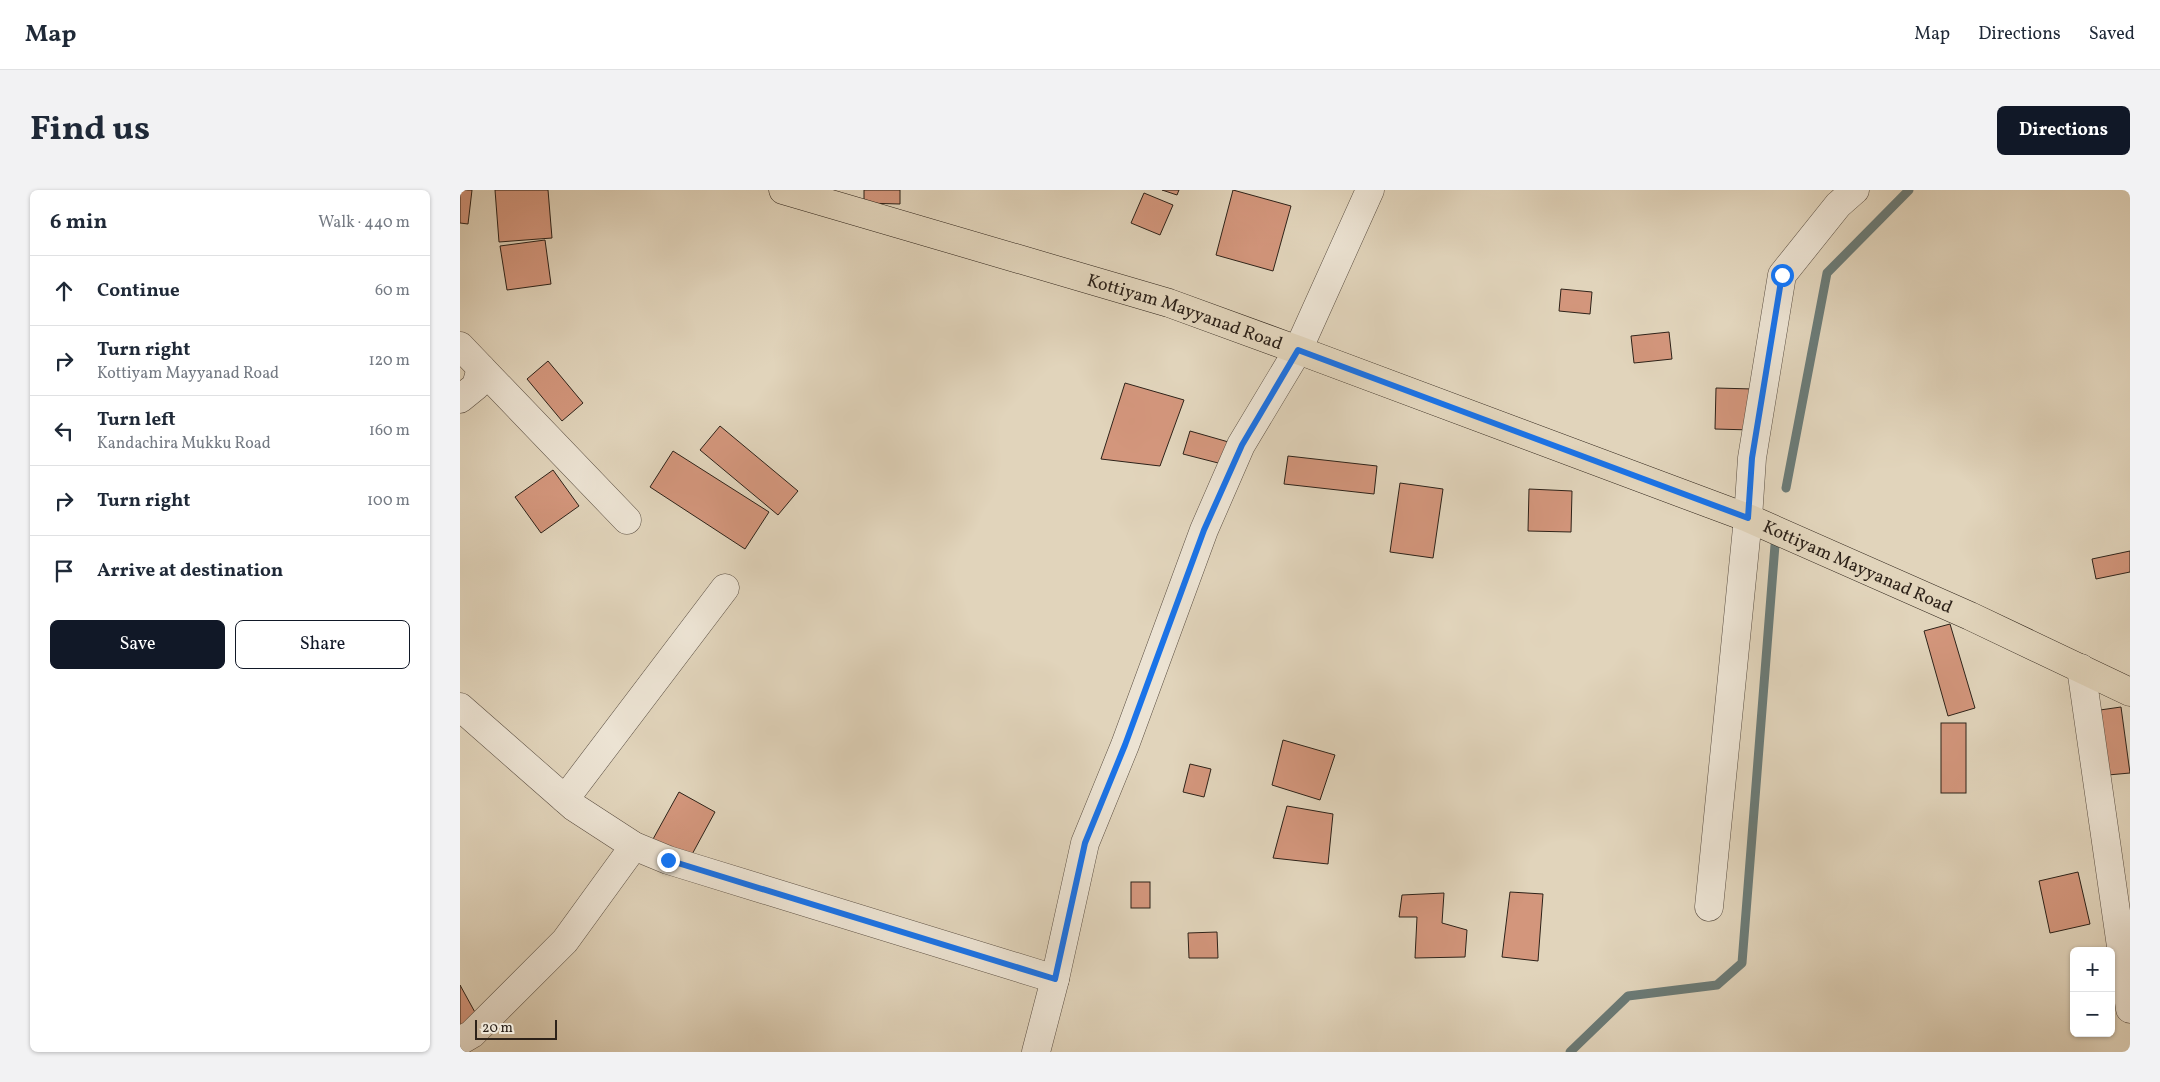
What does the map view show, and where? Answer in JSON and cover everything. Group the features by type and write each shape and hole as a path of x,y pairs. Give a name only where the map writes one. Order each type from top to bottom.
{"main road":[{"name":"Kottiyam Mayyanad Road","path":"783,190 1169,302 1298,350 1748,518 1970,616 2130,692"}],"street":[{"path":"1036,1052 1055,979 1085,843 1125,745 1204,530 1242,445 1298,350 1370,190"},
{"path":"1709,907 1748,518 1752,458 1782,275 1838,205 1855,190"},
{"path":"460,346 627,520"},
{"path":"460,399 476,386 481,368"},
{"path":"565,799 725,588"},
{"path":"2081,668 2130,1009"},
{"path":"460,707 565,799 634,846 668,860 1055,979"},
{"path":"460,1041 472,1034 565,941 634,846"}],"building":[{"path":"460,190 472,190 468,224 460,223"},
{"path":"495,190 548,190 552,238 499,242"},
{"path":"864,190 900,190 900,204 864,203"},
{"path":"1162,190 1179,190 1177,195"},
{"path":"1233,190 1291,206 1273,271 1216,255"},
{"path":"1144,193 1173,205 1160,235 1131,223"},
{"path":"545,240 551,284 507,290 500,246"},
{"path":"1561,289 1592,292 1590,314 1559,311"},
{"path":"1669,332 1672,359 1634,363 1631,336"},
{"path":"548,361 583,403 562,421 527,379"},
{"path":"1125,383 1184,400 1160,466 1101,459"},
{"path":"1716,388 1753,389 1752,430 1715,429"},
{"path":"720,426 798,491 778,515 700,450"},
{"path":"1190,431 1232,443 1226,465 1183,454"},
{"path":"673,451 769,512 745,549 650,487"},
{"path":"1288,456 1377,466 1374,494 1284,484"},
{"path":"553,470 579,506 541,533 515,497"},
{"path":"1400,483 1443,489 1433,558 1390,552"},
{"path":"1529,489 1572,491 1571,532 1528,531"},
{"path":"2130,551 2130,572 2096,579 2092,559"},
{"path":"1950,624 1975,708 1948,716 1924,631"},
{"path":"2121,707 2130,773 2108,775 2100,710"},
{"path":"1941,723 1966,723 1966,793 1941,793"},
{"path":"1283,740 1335,755 1320,800 1272,785"},
{"path":"1190,764 1211,769 1204,797 1183,792"},
{"path":"679,792 715,812 683,871 647,850"},
{"path":"1287,806 1333,814 1328,864 1273,858"},
{"path":"2078,872 2090,924 2050,933 2039,881"},
{"path":"1131,882 1150,882 1150,908 1131,908"},
{"path":"1510,892 1543,894 1538,961 1502,957"},
{"path":"1444,893 1442,923 1467,930 1465,957 1415,958 1417,917 1399,917 1402,895"},
{"path":"1217,932 1218,958 1189,958 1188,933"},
{"path":"460,985 482,1025 460,1037"}],"waterway":[{"path":"1786,488 1827,273 1909,190"},
{"path":"1570,1052 1628,996 1717,985 1742,963 1775,545"}],"route":[{"path":"668,860 1055,979 1085,843 1125,745 1204,530 1242,445 1298,350 1748,518 1752,458 1760,400 1782,275"}]}
